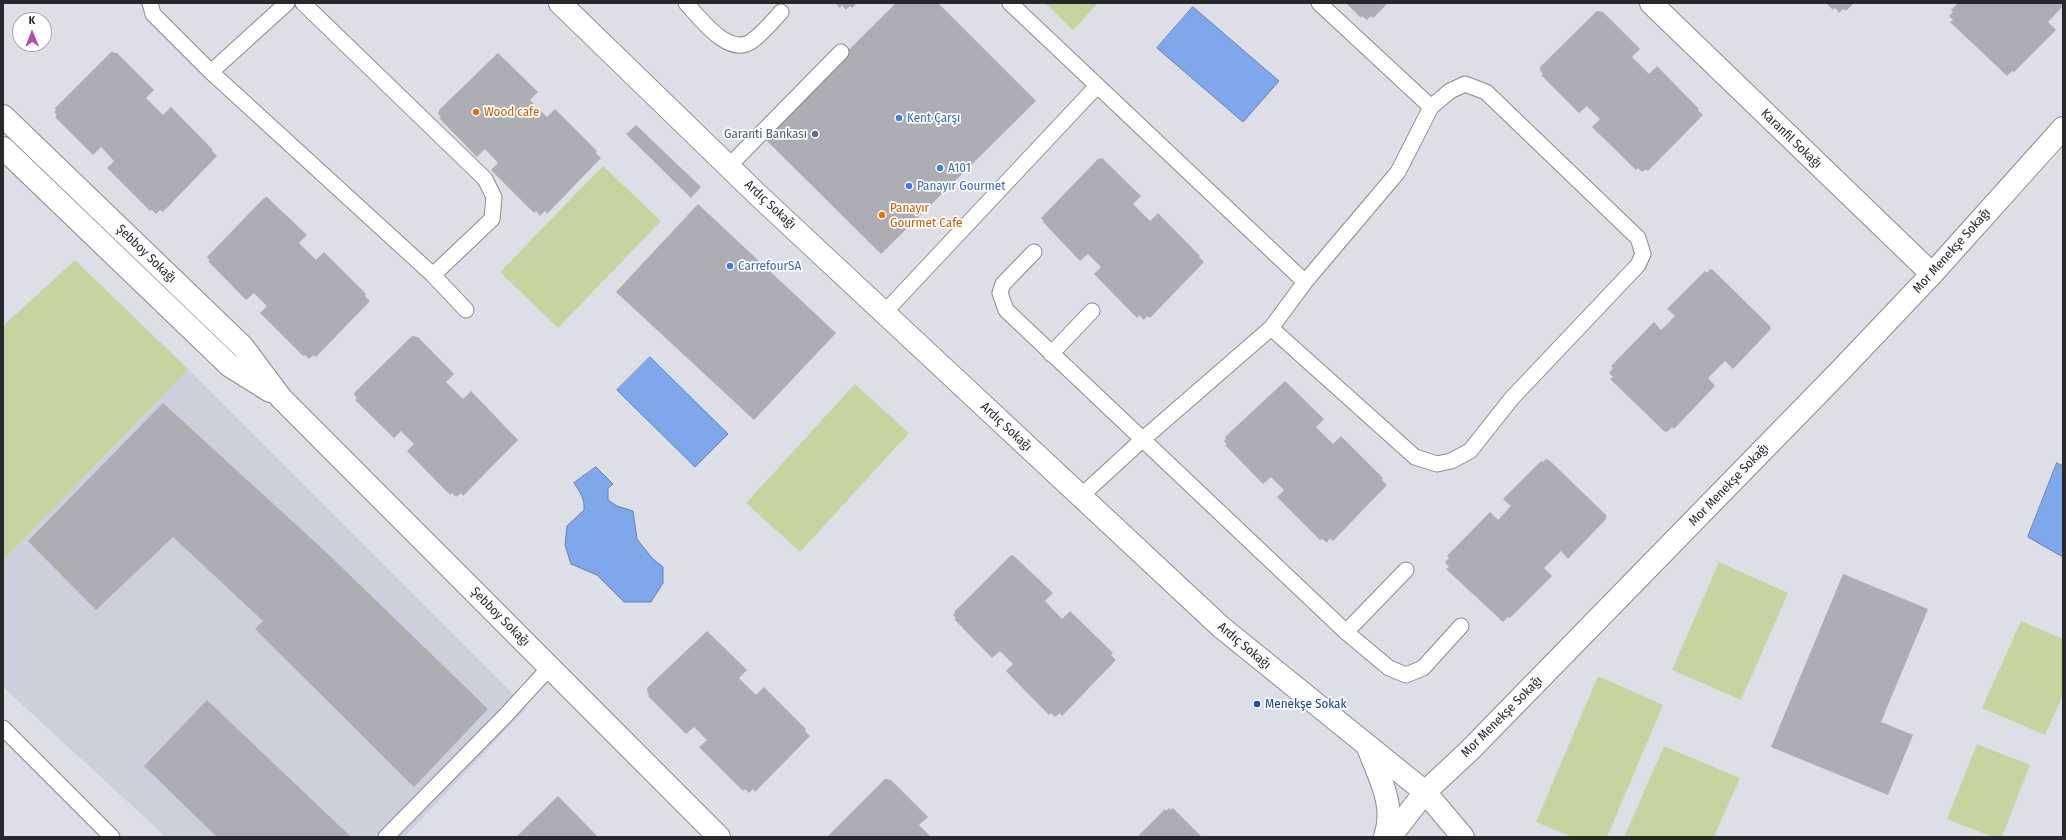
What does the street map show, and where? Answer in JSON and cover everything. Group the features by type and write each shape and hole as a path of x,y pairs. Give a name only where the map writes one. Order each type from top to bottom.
{"street":[{"name":"Ardıç Sokağı","path":"560,3 728,166 1221,627 1425,792 1463,837"},
{"name":"Karanfil Sokağı","path":"1651,3 1932,274"},
{"name":"Şebboy Sokağı","path":"3,116 243,347 281,398 719,837"},
{"name":"Mor Menekşe Sokağı","path":"1390,837 1425,792 1480,740 1840,372 1932,274 2063,128"},
{"name":"Şebboy Sokağı","path":"3,148 230,366 281,398"},
{"path":"1368,747 1389,803 1390,823 1385,837"}],"lane":[{"path":"150,3 154,14 211,72 433,275 466,310"},
{"path":"211,72 287,3"},
{"path":"303,3 485,179 494,197 492,219 433,275"},
{"path":"686,3 723,40 734,46 751,42 781,12"},
{"path":"1010,3 1305,282"},
{"path":"1319,3 1431,107"},
{"path":"728,166 841,52"},
{"path":"1081,496 1142,440 1271,328 1305,282 1398,172 1431,107 1450,91 1465,84 1486,92 1638,238 1643,254 1638,265 1512,398 1470,451 1451,461 1437,464 1415,457 1271,328"},
{"path":"884,313 1098,86"},
{"path":"1034,252 1002,284 1000,293 1006,310 1346,632 1389,668 1406,675 1424,668 1461,626"},
{"path":"1051,354 1092,312"},
{"path":"1346,632 1406,570"},
{"path":"386,837 506,715 550,667"},
{"path":"3,728 112,837"}],"shaded area":[{"path":"188,369 527,708 404,837 166,837 3,687 3,561"}],"green space":[{"path":"1045,3 1098,3 1073,30"},
{"path":"603,166 661,221 558,328 500,272"},
{"path":"75,260 188,369 3,561 3,326"},
{"path":"855,384 909,433 800,552 746,503"},
{"path":"1719,562 1788,593 1741,700 1672,670"},
{"path":"2021,621 2063,639 2063,695 2045,735 1982,708"},
{"path":"1598,676 1663,705 1607,837 1572,837 1536,822"},
{"path":"1977,744 2030,765 2002,837 1993,837 1947,819"},
{"path":"1664,746 1740,778 1714,837 1624,837"}],"water":[{"path":"1193,7 1279,81 1243,122 1157,48"},
{"path":"650,357 728,434 695,467 617,390"},
{"path":"2057,463 2063,466 2063,557 2028,537"},
{"path":"596,467 613,484 608,488 608,500 617,506 633,511 637,539 652,558 663,567 663,583 651,602 624,602 597,575 571,564 565,545 567,526 584,510 583,499 574,483"}],"building":[{"path":"835,3 857,3 852,8 850,6 846,10 842,5 840,8"},
{"name":"Kent Çarşı","path":"896,3 938,3 1036,101 881,254 762,136"},
{"path":"1346,3 1388,3 1373,18 1371,16 1367,20 1362,16 1361,18"},
{"path":"1826,3 1854,3 1846,11 1843,9 1839,13 1835,8 1833,10"},
{"path":"1958,3 2063,3 2063,6 2048,22 2056,30 2014,72 2012,71 2007,76 1950,22 1953,20 1949,16 1953,12 1951,10"},
{"path":"1597,11 1603,12 1640,49 1632,57 1649,74 1657,66 1703,115 1648,171 1646,169 1642,172 1638,168 1636,170 1592,127 1600,119 1587,106 1579,113 1541,75 1543,74 1540,67"},
{"path":"111,52 117,53 154,90 146,98 163,115 171,107 217,156 163,212 160,210 156,214 152,210 150,211 107,168 114,161 101,147 93,155 55,117 57,115 54,112 56,110 55,108"},
{"path":"498,53 538,92 530,100 547,117 555,109 597,151 596,153 601,158 547,214 545,211 540,216 536,211 534,213 491,170 498,163 485,149 477,157 439,118 441,117 438,114 439,110"},
{"path":"636,125 701,187 691,198 626,134"},
{"path":"1102,158 1141,196 1133,204 1150,221 1158,213 1204,262 1150,318 1147,316 1144,320 1139,315 1137,318 1094,274 1101,267 1088,254 1080,261 1043,222 1044,221 1041,218 1098,159"},
{"path":"267,197 307,235 299,243 316,260 324,252 366,294 365,296 370,301 316,357 313,355 309,359 305,355 303,356 260,313 267,306 254,293 246,300 208,261 210,260 207,257 264,198"},
{"path":"698,204 836,333 754,420 616,292"},
{"path":"1710,269 1713,270 1770,326 1771,329 1733,369 1725,361 1708,378 1715,386 1674,429 1672,427 1667,432 1664,431 1610,379 1613,377 1609,373 1613,368 1611,366 1654,322 1661,330 1675,316 1667,309 1705,271 1707,273"},
{"path":"412,336 418,337 454,374 446,382 463,399 471,391 518,440 463,496 461,493 456,497 452,493 450,495 407,451 414,444 401,431 394,438 355,400 357,398 354,395 355,392"},
{"path":"1285,381 1324,419 1316,427 1333,444 1341,436 1383,478 1382,480 1387,485 1333,541 1330,538 1327,543 1322,539 1320,540 1277,497 1284,490 1271,477 1263,484 1225,445 1227,444 1224,441 1226,439 1225,437"},
{"path":"163,403 327,553 488,709 414,787 255,629 263,621 173,537 96,610 28,541"},
{"path":"1546,459 1549,460 1606,515 1606,519 1568,559 1561,551 1544,568 1552,576 1510,618 1508,617 1503,622 1446,569 1449,567 1445,562 1449,558 1447,556 1490,512 1498,520 1511,506 1503,499 1541,461 1543,462"},
{"path":"1013,555 1053,593 1045,601 1062,619 1070,611 1113,653 1111,655 1116,660 1062,716 1060,713 1055,717 1051,713 1049,715 1006,671 1013,664 1000,651 992,658 954,619 956,618 953,615 955,613 954,612 1010,556"},
{"path":"1843,574 1928,609 1881,722 1913,735 1888,795 1771,747"},
{"path":"707,631 747,670 739,678 756,695 764,687 806,729 805,731 810,736 755,792 753,789 749,793 745,789 743,791 699,747 707,740 694,727 686,734 648,696 647,688"},
{"path":"207,700 351,837 217,837 144,766"},
{"path":"885,779 891,780 928,817 919,825 931,837 828,836"},
{"path":"558,796 598,837 516,837"},
{"path":"1169,808 1171,810 1173,808 1202,837 1137,837 1165,809 1166,811"}],"place":[{"name":"Wood cafe","path":"476,112"},
{"name":"Kent Çarşı","path":"899,118"},
{"name":"Garanti Bankası","path":"815,134"},
{"name":"A101","path":"940,168"},
{"name":"Panayır Gourmet","path":"909,186"},
{"name":"Panayır Gourmet Cafe","path":"882,215"},
{"name":"CarrefourSA","path":"730,266"},
{"name":"Menekşe Sokak","path":"1257,704"}]}
